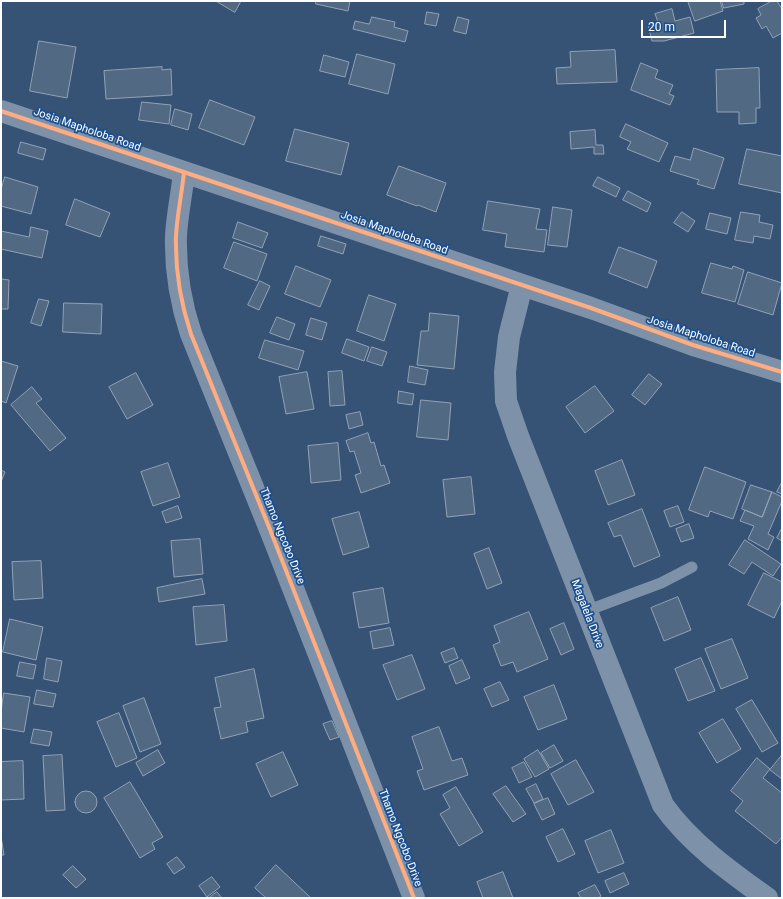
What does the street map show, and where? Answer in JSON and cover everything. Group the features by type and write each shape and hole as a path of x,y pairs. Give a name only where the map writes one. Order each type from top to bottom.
{"street":[{"name":"Josia Mapholoba Road","path":"1,111 591,308 693,345 782,372"},
{"name":"Thamo Ngcobo Drive","path":"184,172 176,235 177,267 183,310 191,334 271,532 414,898"},
{"name":"Magalela Drive","path":"522,286 509,337 505,372 506,401 518,436 586,611 663,805 673,820 697,844 767,898"}],"lane":[{"path":"586,611 661,583 692,567"}],"building":[{"path":"216,1 241,1 235,12"},
{"path":"316,1 350,1 348,11 316,4"},
{"path":"688,1 720,1 723,11 695,21"},
{"path":"722,1 744,1 744,4 724,8"},
{"path":"772,1 777,1 782,9 782,33 773,38 766,26 762,29 756,18 761,15 758,9"},
{"path":"672,9 675,21 690,17 694,33 664,41 652,41 648,25 658,22 655,14"},
{"path":"427,12 439,14 436,26 425,24"},
{"path":"372,17 395,22 394,27 408,31 405,42 353,29 355,21 369,24"},
{"path":"458,17 469,20 466,34 454,31"},
{"path":"39,41 76,47 67,98 30,91"},
{"path":"615,50 617,82 557,84 556,68 571,67 570,52"},
{"path":"357,54 395,64 388,94 349,84"},
{"path":"324,55 349,62 345,77 320,71"},
{"path":"641,63 658,70 655,78 673,85 669,94 674,96 670,105 631,90"},
{"path":"162,67 162,70 171,69 172,95 106,99 104,71"},
{"path":"759,68 760,108 756,108 756,123 739,124 739,112 717,112 716,70"},
{"path":"210,100 255,117 244,145 199,128"},
{"path":"142,102 171,105 169,124 139,120"},
{"path":"175,109 192,114 188,130 171,125"},
{"path":"626,124 668,143 659,162 627,149 631,142 620,137"},
{"path":"295,129 349,143 341,175 286,161"},
{"path":"595,130 596,145 603,145 604,154 594,154 594,147 571,149 570,132"},
{"path":"21,142 46,149 43,160 18,153"},
{"path":"694,148 724,158 714,189 697,184 699,180 670,171 675,156 690,160"},
{"path":"747,149 782,156 782,193 739,184"},
{"path":"399,166 446,183 436,212 387,195"},
{"path":"5,177 38,187 31,214 1,206 1,190"},
{"path":"598,177 620,188 616,197 593,186"},
{"path":"628,191 651,203 647,212 623,200"},
{"path":"75,199 110,213 100,237 66,225"},
{"path":"488,201 540,209 536,229 547,230 544,252 505,247 507,234 483,230"},
{"path":"553,207 572,210 567,247 548,245"},
{"path":"682,212 695,221 688,232 674,223"},
{"path":"741,212 760,215 759,222 773,225 770,239 754,236 753,243 735,240"},
{"path":"710,213 731,218 727,234 706,229"},
{"path":"238,222 268,233 262,248 233,238"},
{"path":"31,227 48,231 42,258 1,249 1,231 29,237"},
{"path":"321,236 346,244 343,254 318,246"},
{"path":"234,242 267,254 257,281 224,268"},
{"path":"619,247 657,261 647,288 609,273"},
{"path":"711,263 732,269 733,266 744,270 735,302 702,293"},
{"path":"296,266 331,280 320,307 285,294"},
{"path":"748,272 782,283 773,315 738,304"},
{"path":"1,279 9,280 8,309 1,309"},
{"path":"260,281 270,286 259,310 248,305"},
{"path":"369,295 396,304 384,341 357,331"},
{"path":"39,299 49,301 41,326 31,323"},
{"path":"64,303 102,304 101,334 63,332"},
{"path":"430,313 459,316 454,369 417,365 421,331 428,331"},
{"path":"277,317 295,324 289,340 270,333"},
{"path":"311,318 327,323 322,340 306,335"},
{"path":"347,339 369,347 364,361 342,353"},
{"path":"265,340 304,351 298,370 259,358"},
{"path":"372,347 387,352 382,366 367,361"},
{"path":"1,361 18,366 6,403 1,401"},
{"path":"410,366 428,370 425,385 408,382"},
{"path":"342,371 345,405 330,406 328,372"},
{"path":"307,372 314,409 286,414 279,377"},
{"path":"136,373 153,405 127,419 109,387"},
{"path":"649,374 662,384 645,405 632,395"},
{"path":"595,386 614,411 585,433 566,407"},
{"path":"32,387 42,399 36,403 66,438 50,451 11,405"},
{"path":"399,391 414,394 412,405 398,403"},
{"path":"421,400 451,403 448,440 417,437"},
{"path":"360,412 363,425 349,429 346,415"},
{"path":"368,433 371,443 374,442 381,466 384,465 390,483 361,493 355,475 361,473 354,451 350,452 346,441"},
{"path":"338,443 341,480 311,483 308,446"},
{"path":"622,460 635,495 608,505 595,471"},
{"path":"168,463 180,497 153,506 141,472"},
{"path":"705,467 746,482 733,519 710,511 708,517 689,510"},
{"path":"1,470 5,472 1,482"},
{"path":"471,477 475,514 447,517 443,480"},
{"path":"782,482 782,494 777,492"},
{"path":"751,485 772,492 762,517 742,509"},
{"path":"772,492 782,497 782,501 768,534 774,537 768,550 748,539 754,526 740,521 745,510 762,517"},
{"path":"178,506 182,518 166,523 162,512"},
{"path":"678,506 684,522 670,527 664,511"},
{"path":"642,509 660,556 634,567 621,535 614,537 608,523"},
{"path":"359,512 369,547 343,555 332,519"},
{"path":"689,524 694,538 681,542 676,529"},
{"path":"782,528 782,541 777,538"},
{"path":"200,539 203,574 174,577 171,541"},
{"path":"745,540 781,564 773,576 752,562 744,574 729,565"},
{"path":"489,548 502,583 487,589 474,554"},
{"path":"41,561 43,598 14,600 12,562"},
{"path":"764,573 782,582 782,601 774,618 748,605"},
{"path":"202,579 205,594 159,602 157,588"},
{"path":"383,588 389,623 359,628 353,593"},
{"path":"678,597 691,630 664,641 651,608"},
{"path":"224,605 227,641 196,645 193,607"},
{"path":"529,612 548,659 517,672 513,662 501,666 493,645 500,642 494,626"},
{"path":"10,619 43,627 36,660 3,652"},
{"path":"564,623 574,649 561,655 550,629"},
{"path":"390,628 394,645 373,649 370,632"},
{"path":"732,639 748,678 721,689 705,649"},
{"path":"454,648 458,658 445,663 441,653"},
{"path":"412,655 425,689 397,700 383,665"},
{"path":"47,658 62,661 58,682 44,679"},
{"path":"701,658 715,691 688,701 675,669"},
{"path":"462,660 470,678 456,684 449,666"},
{"path":"20,662 36,665 33,679 17,676"},
{"path":"254,669 264,718 246,722 248,732 221,739 214,708 221,707 215,678"},
{"path":"500,682 509,700 492,707 484,689"},
{"path":"554,685 567,719 538,730 524,697"},
{"path":"37,690 56,694 53,707 34,704"},
{"path":"4,693 30,697 24,732 1,728 1,712"},
{"path":"144,698 161,744 140,752 123,706"},
{"path":"752,700 778,743 762,752 736,709"},
{"path":"119,713 137,758 116,767 97,722"},
{"path":"723,719 741,749 717,763 699,733"},
{"path":"332,721 339,737 330,740 323,724"},
{"path":"439,727 452,761 462,758 468,775 424,790 417,771 423,769 412,737"},
{"path":"34,729 52,732 49,746 31,743"},
{"path":"554,745 563,761 550,768 541,753"},
{"path":"158,750 165,763 143,776 136,763"},
{"path":"538,750 549,769 535,777 524,759"},
{"path":"283,752 298,785 271,797 256,764"},
{"path":"62,755 65,810 46,811 43,756"},
{"path":"782,755 782,779 770,770"},
{"path":"757,758 770,769 763,778 782,793 782,837 776,844 735,811 743,801 731,791"},
{"path":"576,760 594,792 568,805 551,774"},
{"path":"23,761 24,799 1,800 1,762"},
{"path":"524,762 532,777 519,783 512,768"},
{"path":"130,782 163,837 152,843 155,849 140,858 104,798"},
{"path":"536,784 543,799 534,803 526,789"},
{"path":"506,786 526,814 513,822 493,794"},
{"path":"456,787 483,832 459,846 440,814 450,808 443,795"},
{"path":"86,791 94,794 97,802 94,810 86,813 78,810 75,802 78,794"},
{"path":"548,798 555,814 542,820 534,804"},
{"path":"563,829 575,854 558,862 546,837"},
{"path":"611,830 624,863 598,873 585,841"},
{"path":"1,836 4,855 1,855"},
{"path":"177,857 185,867 174,874 167,864"},
{"path":"276,865 311,898 266,898 255,888"},
{"path":"73,866 86,879 76,888 63,875"},
{"path":"503,872 513,898 483,898 477,882"},
{"path":"624,873 629,884 610,893 605,881"},
{"path":"212,877 220,887 207,897 199,886"},
{"path":"595,885 601,896 598,898 581,898 578,893"},
{"path":"217,892 222,898 209,898"}],"cycle path":[{"path":"1,111 591,308 693,345 782,372"},
{"path":"184,172 176,236 176,261 181,298 191,334 271,532 414,898"}]}
